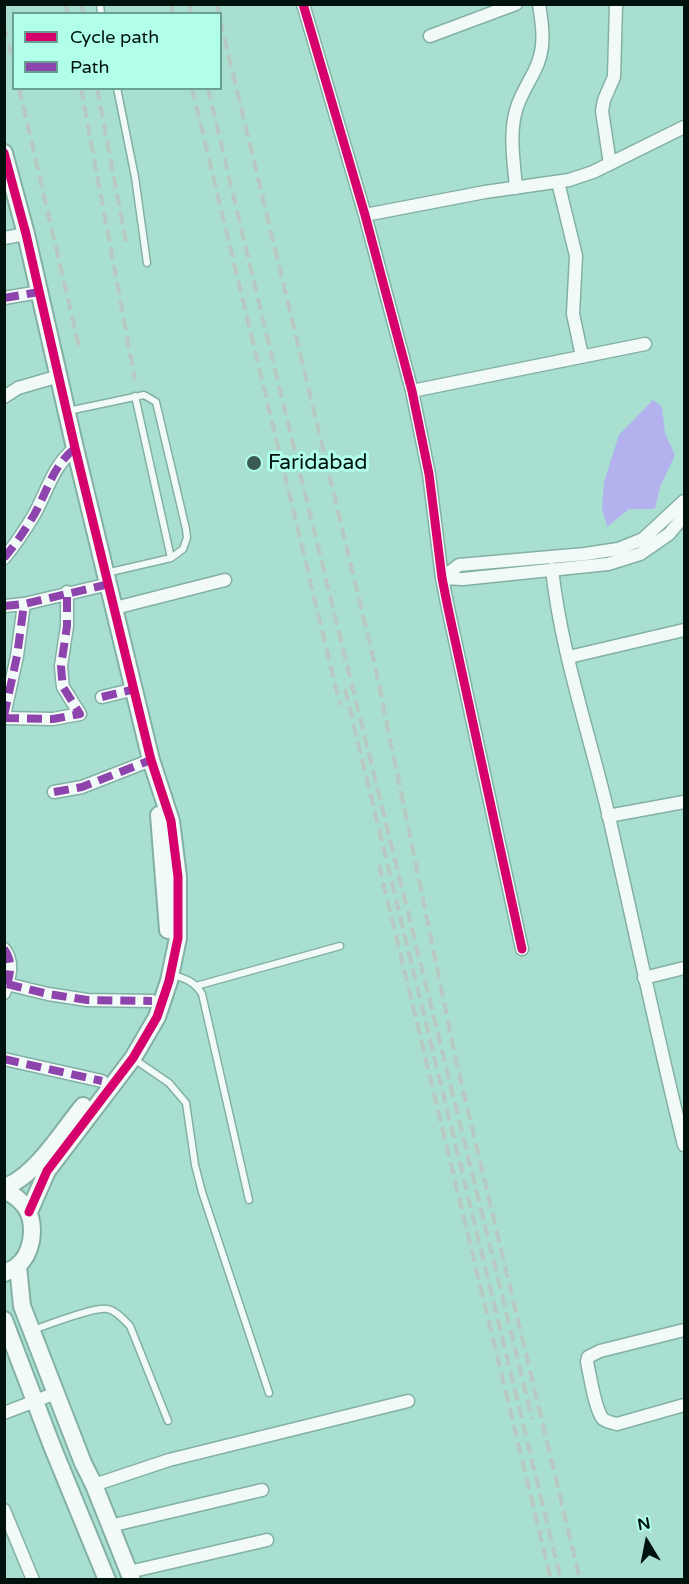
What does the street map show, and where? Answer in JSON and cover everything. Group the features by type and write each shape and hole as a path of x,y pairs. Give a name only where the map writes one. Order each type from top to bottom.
{"street":[{"path":"303,4 365,215 412,391 429,474 442,578 522,949"},
{"path":"430,36 516,4"},
{"path":"516,188 513,129 516,110 542,52 544,38 539,4"},
{"path":"610,164 602,111 614,77 616,4"},
{"path":"365,215 558,182 594,172 684,127"},
{"path":"4,153 7,176 26,234 75,448 151,760 171,821 178,877 178,938 171,975 157,1017 133,1058 47,1170 29,1212"},
{"path":"558,182 576,256 573,314 582,356"},
{"path":"4,238 26,234"},
{"path":"4,298 39,292"},
{"path":"412,391 645,344"},
{"path":"4,397 18,388 59,376"},
{"path":"4,558 33,516 55,469 61,460 75,448"},
{"path":"442,578 459,565 618,549 643,539 684,501"},
{"path":"442,578 463,579 608,564 640,554 669,534 684,516"},
{"path":"552,569 556,605 609,816 644,978 684,1145"},
{"path":"4,606 24,604 108,578"},
{"path":"115,608 225,580"},
{"path":"24,604 17,656 4,717 53,719 80,714 63,687 62,678 67,626 67,592"},
{"path":"569,657 684,630"},
{"path":"102,697 135,689"},
{"path":"54,792 82,787 151,760"},
{"path":"4,1189 15,1184 32,1169 102,1081 135,1037 152,1001 162,969 169,934 157,781"},
{"path":"609,816 684,802"},
{"path":"4,950 8,954 10,972 6,989 87,1000 152,1001"},
{"path":"644,978 684,968"},
{"path":"4,1059 102,1081"},
{"path":"4,1189 21,1201 29,1212 33,1228 29,1252 11,1270 22,1306 130,1576 267,1540"},
{"path":"4,1320 107,1580"},
{"path":"684,1330 600,1351 588,1357 587,1362 599,1410 603,1418 609,1422 617,1424 684,1405"},
{"path":"4,1413 56,1393"},
{"path":"94,1485 169,1460 408,1401"},
{"path":"110,1526 262,1490"},
{"path":"4,1510 33,1580"}],"lane":[{"path":"117,90 135,177 147,263"},
{"path":"67,411 144,395 156,402 183,512 186,538 183,549 171,558 108,578"},
{"path":"135,396 171,558"},
{"path":"196,986 340,946"},
{"path":"171,975 184,978 196,986 201,994 249,1200"},
{"path":"133,1058 169,1083 186,1103 195,1165 202,1192 269,1393"},
{"path":"33,1330 84,1313 108,1309 119,1315 130,1326 168,1420"}],"water":[{"path":"653,400 662,407 665,433 675,455 660,487 655,509 629,509 607,527 602,508 604,482 619,435"}],"railway":[{"path":"66,4 68,12"},
{"path":"82,4 83,12"},
{"path":"171,4 173,12"},
{"path":"189,4 191,12"},
{"path":"217,4 219,12"},
{"path":"4,26 12,57"},
{"path":"222,28 374,661 457,1065 580,1580"},
{"path":"19,90 80,351"},
{"path":"81,90 135,380"},
{"path":"97,90 126,242"},
{"path":"192,90 340,705"},
{"path":"208,90 287,421 532,1419"},
{"path":"345,689 561,1580"},
{"path":"379,865 551,1580"}],"marked path":[{"path":"4,298 39,292"},
{"path":"4,558 34,515 61,463 75,448"},
{"path":"4,606 24,604 109,584"},
{"path":"4,718 53,719 80,714 63,687 62,678 61,666 67,626 67,592"},
{"path":"4,716 17,656 24,604"},
{"path":"102,697 135,689"},
{"path":"54,792 82,787 151,760"},
{"path":"4,949 10,965 4,993"},
{"path":"7,984 87,1000 152,1001"},
{"path":"4,1059 102,1081"}],"cycle path":[{"path":"303,4 365,215 412,391 429,474 442,578 522,949"},
{"path":"4,153 26,234 75,448 151,760 171,821 178,877 178,938 169,981 157,1017 133,1058 47,1171 29,1212"}],"place":[{"name":"Faridabad","path":"254,463"}]}
